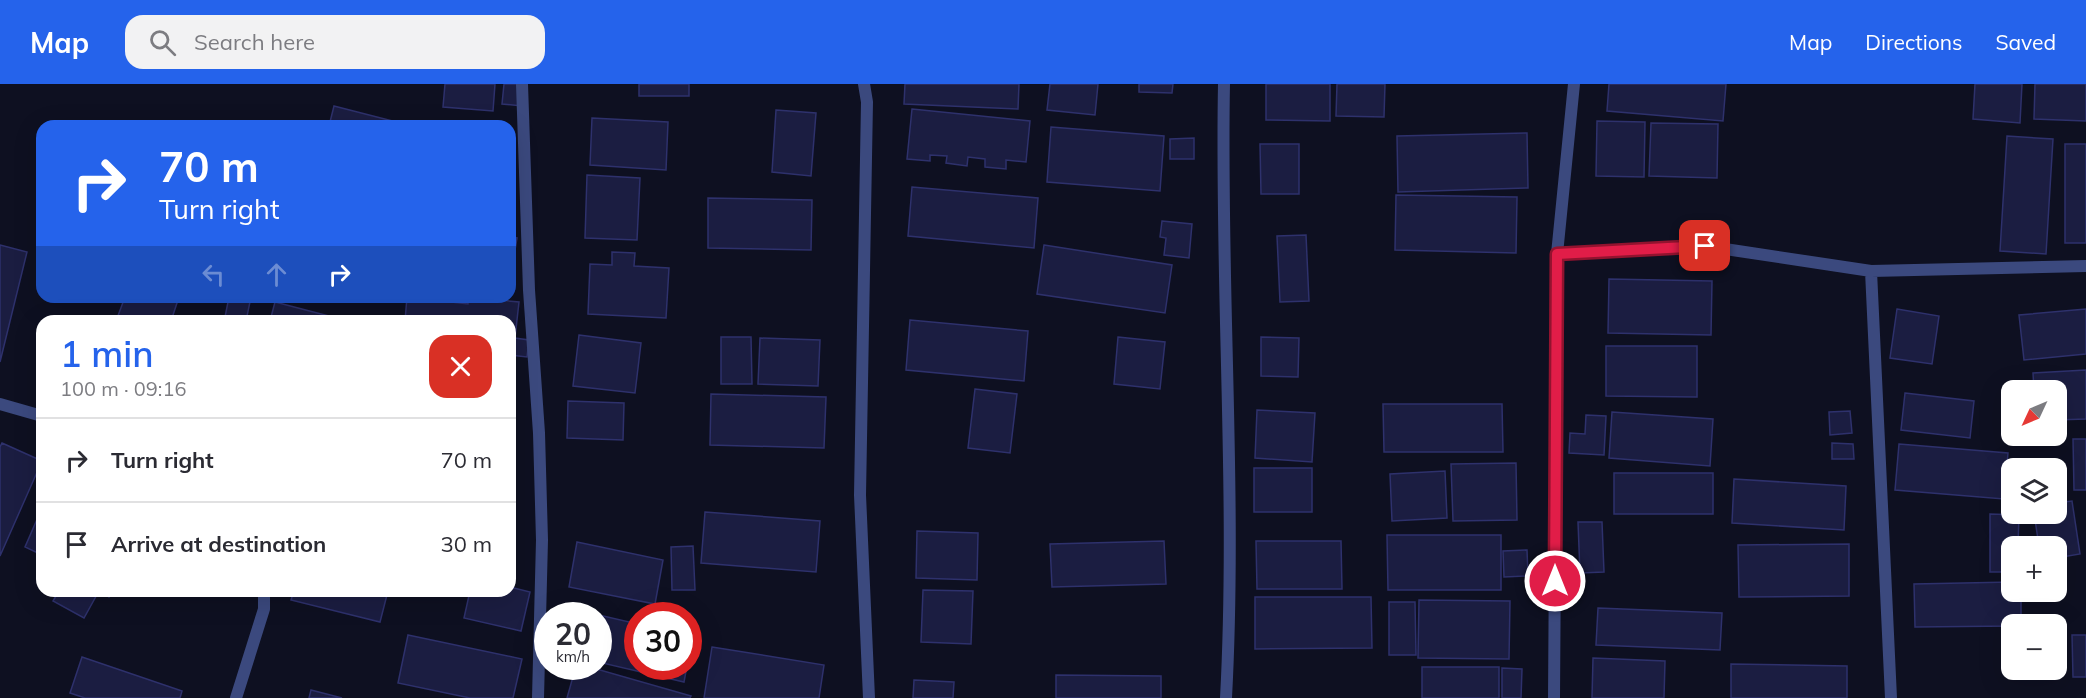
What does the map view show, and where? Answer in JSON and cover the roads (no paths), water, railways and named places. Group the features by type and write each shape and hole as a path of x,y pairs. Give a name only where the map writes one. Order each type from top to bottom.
{"street":[{"path":"522,84 529,290 539,433 542,540 538,698"},
{"path":"864,84 867,102 860,495 869,698"},
{"path":"1224,84 1223,144 1231,572 1226,698"},
{"path":"1554,698 1557,254 1574,84"},
{"path":"1557,254 1705,246 1871,271 2086,266"},
{"path":"1871,271 1891,698"},
{"path":"0,404 36,414"},
{"path":"236,698 264,609 264,597"}]}
